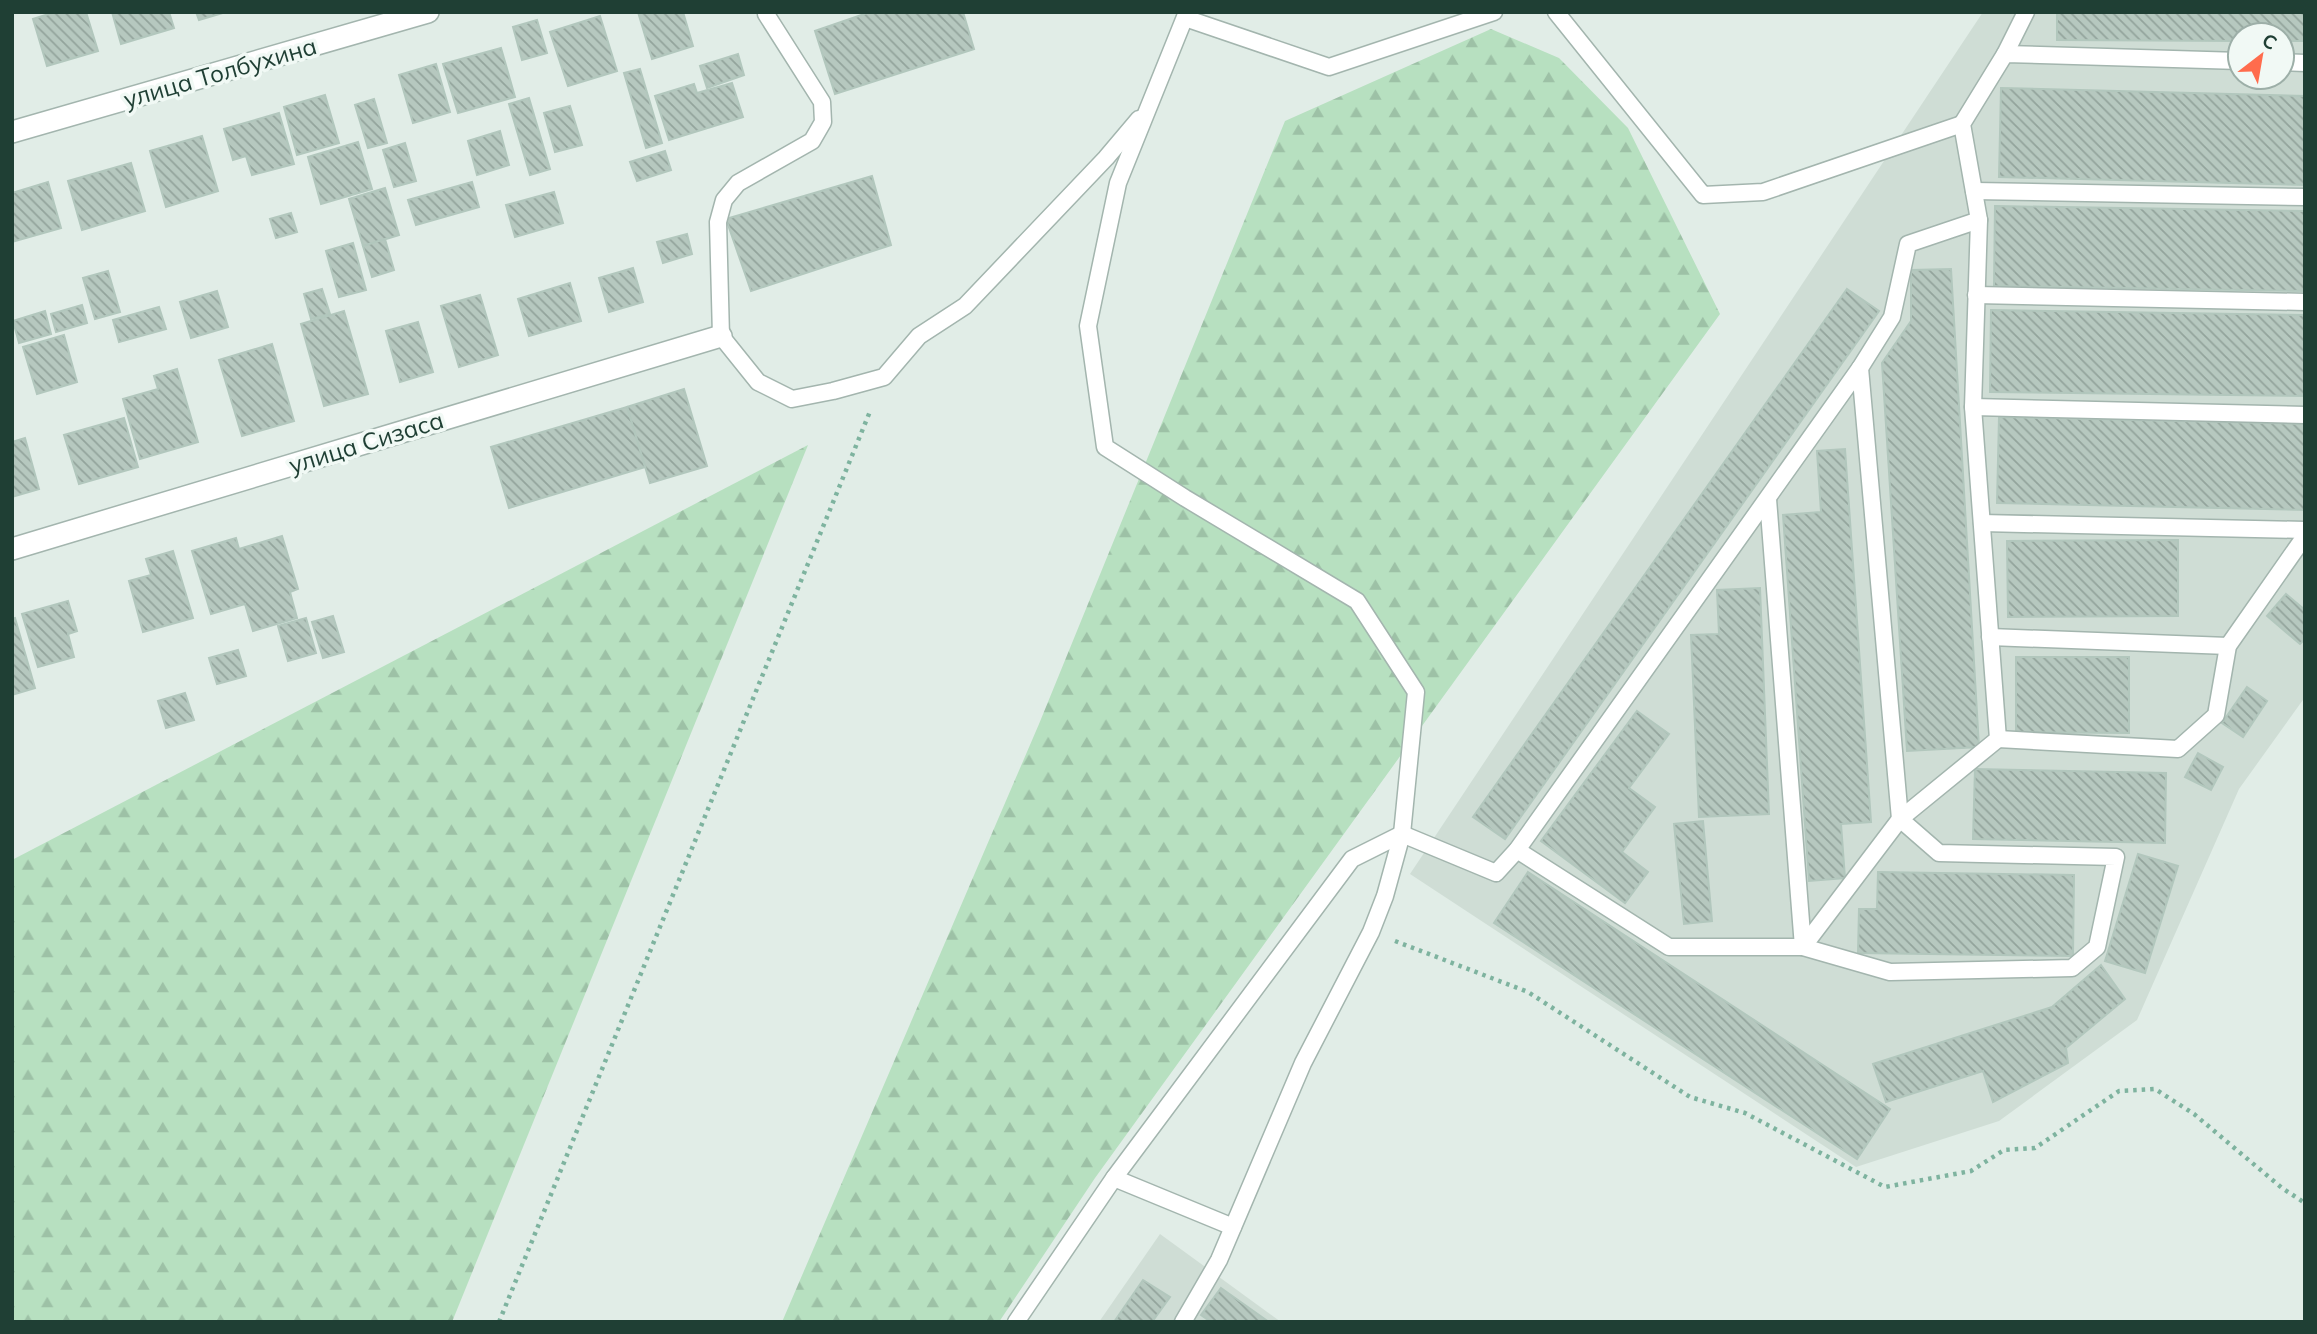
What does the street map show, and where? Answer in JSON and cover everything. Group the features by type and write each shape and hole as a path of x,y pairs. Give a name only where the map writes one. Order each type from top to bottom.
{"street":[{"name":"улица Толбухина","path":"12,132 428,12"},
{"name":"улица Сизаса","path":"12,549 721,336"}],"lane":[{"path":"1183,1322 1219,1260 1303,1063 1371,932 1385,896 1402,834 1416,692 1357,601 1105,447 1088,326 1118,183 1186,15 1329,67 1494,12"},
{"path":"1556,12 1703,195 1763,192 1962,124 2005,54 2026,12"},
{"path":"767,13 822,102 823,122 812,141 738,183 724,200 718,222 721,336 758,382 792,398 833,391 884,377 919,337 965,306 1106,158 1148,109"},
{"path":"2005,54 2226,61"},
{"path":"1962,124 1979,220 1973,407 1998,739"},
{"path":"1974,191 2305,197"},
{"path":"1016,1322 1114,1178 1352,859 1402,834 1496,873 1517,850 1860,368 1892,317 1908,244 1979,220"},
{"path":"1976,295 2305,302"},
{"path":"1517,850 1669,947 1803,947 1890,972 2072,968 2097,947 2116,858 1939,853 1900,819 1860,368"},
{"path":"1973,407 2305,415"},
{"path":"1768,499 1803,947"},
{"path":"1982,523 2305,530"},
{"path":"1803,947 1900,819 1998,739 2178,749 2216,715 2228,646 2305,536"},
{"path":"1990,637 2228,646"},
{"path":"1114,1178 1233,1227"}],"path":[{"path":"499,1322 884,377"},
{"path":"1371,932 1528,992 1690,1097 1745,1114 1885,1187 1971,1171 2004,1150 2035,1149 2119,1091 2155,1089 2194,1114 2282,1188 2305,1203"}],"shaded area":[{"path":"1983,12 2305,12 2305,697 2239,789 2137,1020 1999,1121 1856,1167 1410,874"},
{"path":"1160,1234 1281,1322 1099,1322"}],"green space":[{"path":"1491,29 1559,58 1628,128 1720,314 1095,1178 999,1322 782,1322 1039,724 1285,121"},
{"path":"808,445 452,1322 12,1322 12,860"}],"building":[{"path":"55,12 86,12 98,51 47,66 33,19"},
{"path":"112,12 169,12 174,28 121,44"},
{"path":"196,12 226,12 199,20"},
{"path":"638,12 683,12 693,46 652,59"},
{"path":"870,12 963,12 974,49 835,94 815,31"},
{"path":"2057,12 2305,12 2305,41 2296,41 2296,21 2226,21 2226,41 2057,40"},
{"path":"600,16 617,71 568,86 550,32"},
{"path":"537,20 547,53 522,60 513,27"},
{"path":"501,48 515,97 458,113 443,64"},
{"path":"738,54 744,75 707,88 700,66"},
{"path":"436,64 450,112 413,123 399,75"},
{"path":"640,69 662,143 646,148 624,73"},
{"path":"732,83 743,117 669,140 655,96 694,84 697,93"},
{"path":"2001,88 2305,96 2305,185 1999,177"},
{"path":"325,95 339,143 297,155 284,107"},
{"path":"529,98 550,169 530,175 509,104"},
{"path":"374,99 387,143 368,148 355,105"},
{"path":"570,106 582,145 555,152 544,113"},
{"path":"279,113 294,164 252,175 246,156 233,160 224,129"},
{"path":"500,131 509,165 477,175 468,141"},
{"path":"202,136 218,191 166,207 150,151"},
{"path":"358,142 372,189 321,204 308,157"},
{"path":"405,143 416,181 394,187 383,150"},
{"path":"665,151 671,170 637,181 630,162"},
{"path":"131,163 145,211 82,230 68,181"},
{"path":"872,176 891,245 751,291 726,219"},
{"path":"48,182 61,228 12,242 12,193"},
{"path":"472,182 479,207 416,225 408,200"},
{"path":"385,188 399,235 363,246 349,199"},
{"path":"554,192 563,223 515,237 506,205"},
{"path":"1995,206 2305,211 2305,291 1994,286"},
{"path":"291,213 297,232 276,238 270,219"},
{"path":"687,234 692,254 663,263 657,242"},
{"path":"385,239 394,270 372,277 363,246"},
{"path":"353,243 366,290 339,297 326,251"},
{"path":"633,268 643,302 609,312 599,278"},
{"path":"1951,269 1979,747 1907,751 1882,363 1911,321 1911,270"},
{"path":"108,271 120,312 95,319 83,278"},
{"path":"570,283 581,321 529,336 518,299"},
{"path":"322,289 330,314 311,319 304,294"},
{"path":"1847,289 1879,311 1505,839 1473,817"},
{"path":"217,291 228,327 191,338 180,302"},
{"path":"480,295 498,355 459,367 441,306"},
{"path":"82,305 87,323 56,332 51,314"},
{"path":"159,307 166,329 119,342 113,320"},
{"path":"1991,310 2305,315 2305,396 1990,392"},
{"path":"45,311 51,334 19,343 13,321"},
{"path":"344,311 368,394 324,406 301,324"},
{"path":"418,322 433,372 400,382 386,331"},
{"path":"64,335 77,382 37,394 23,347"},
{"path":"272,344 294,421 242,436 219,360"},
{"path":"177,369 198,442 140,459 123,399 158,389 154,376"},
{"path":"684,389 707,466 650,483 627,407"},
{"path":"627,407 645,467 509,508 491,447"},
{"path":"1999,417 2305,424 2305,510 1997,503"},
{"path":"124,418 138,467 79,484 64,435"},
{"path":"25,438 39,489 12,497 12,442"},
{"path":"1845,449 1871,822 1841,824 1845,878 1809,881 1783,515 1821,512 1817,451"},
{"path":"282,536 298,589 290,592 297,618 253,631 245,604 211,614 192,551 236,538 239,549"},
{"path":"2178,540 2178,616 2008,617 2007,541"},
{"path":"173,551 193,618 143,632 129,581 151,575 146,559"},
{"path":"1760,588 1769,814 1699,817 1691,635 1719,634 1717,590"},
{"path":"2286,594 2305,610 2305,639 2300,644 2267,616"},
{"path":"68,601 77,631 68,634 74,657 38,667 22,614"},
{"path":"333,616 344,652 323,658 312,622"},
{"path":"15,618 35,688 12,695 12,619"},
{"path":"306,618 316,653 288,661 278,626"},
{"path":"238,650 246,676 217,684 209,658"},
{"path":"2016,657 2129,657 2129,733 2016,732"},
{"path":"2247,687 2267,701 2243,737 2222,723"},
{"path":"185,693 194,720 166,728 158,701"},
{"path":"1637,711 1669,734 1629,788 1655,807 1622,852 1648,872 1625,903 1541,841"},
{"path":"2198,753 2223,767 2211,790 2185,777"},
{"path":"1975,769 2166,773 2165,843 1973,839"},
{"path":"1703,821 1712,921 1684,924 1674,824"},
{"path":"2138,854 2178,866 2145,973 2105,961"},
{"path":"1528,872 1890,1109 1857,1159 1494,923"},
{"path":"1878,872 2074,875 2073,956 1858,953 1859,909 1877,909"},
{"path":"2101,965 2125,999 2066,1048 2068,1063 1993,1102 1983,1071 1886,1102 1873,1064 2052,1007"},
{"path":"1143,1280 1170,1297 1152,1322 1114,1322"},
{"path":"1221,1288 1269,1322 1211,1322 1201,1315"}]}
